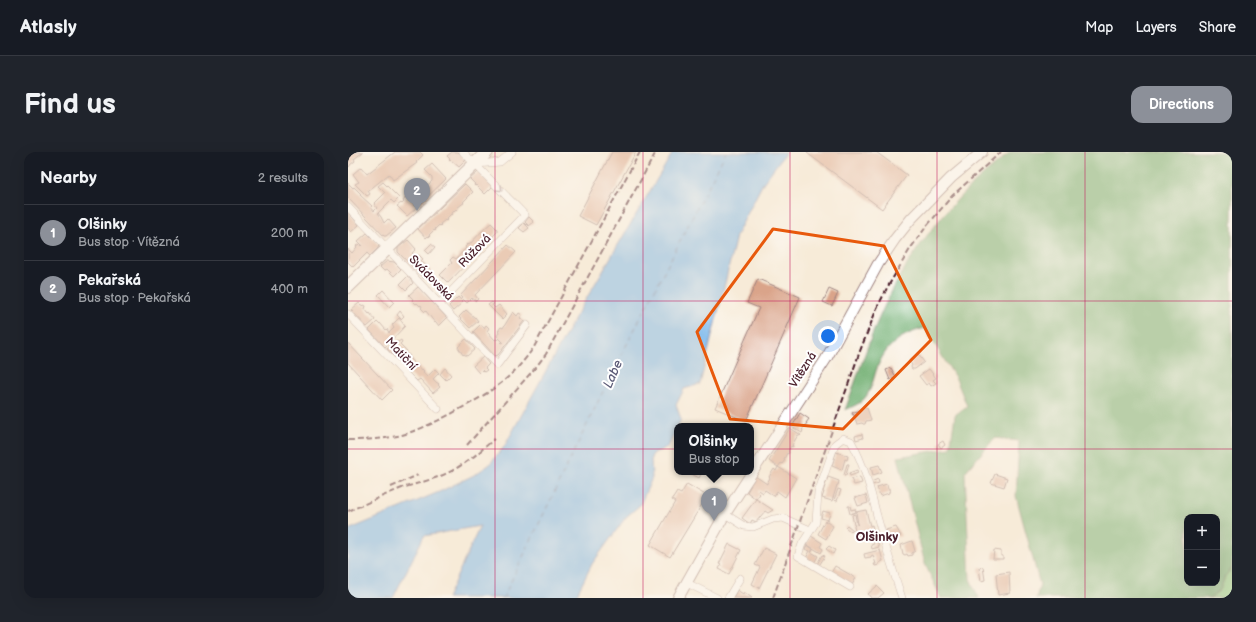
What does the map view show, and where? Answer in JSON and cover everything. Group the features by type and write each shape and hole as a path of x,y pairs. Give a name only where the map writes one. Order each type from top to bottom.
{"main road":[{"path":"348,287 487,152"},
{"name":"Vítězná","path":"754,469 826,359 878,264 889,248 911,220 951,178 982,152"},
{"name":"Vítězná","path":"678,598 725,514 750,475"}],"street":[{"path":"464,152 475,164 500,162 512,152"},
{"name":"Růžová","path":"440,303 525,215 475,164"},
{"name":"Svádovská","path":"348,206 497,365 527,325"},
{"name":"Matiční","path":"348,314 438,409"},
{"path":"850,587 798,556 802,544 816,522 818,493 835,444 843,438 851,441 857,451 871,491 892,568 902,598"},
{"path":"725,514 744,526 753,527 773,519 783,518 810,530"},
{"path":"728,598 740,578"},
{"path":"687,583 717,598"}],"highlighted area":[{"path":"773,229 884,246 931,340 843,429 730,419 697,332"}],"green space":[{"path":"1010,152 1232,152 1232,568 1225,576 1220,590 1209,598 1036,598 1040,585 1016,496 1019,441 995,438 965,472 970,579 979,598 941,598 925,564 898,457 950,448 955,415 967,406 956,379 925,328 908,334 894,342 884,354 876,371 872,386 864,399 845,410 878,320 906,267 929,233 947,211 962,194"},
{"path":"1232,568 1232,598 1209,598 1220,590 1225,576"}],"water":[{"name":"Labe","path":"673,152 786,152 763,183 736,236 700,384 684,389 676,405 681,419 679,423 674,423 674,434 668,447 654,453 651,457 652,478 640,505 626,517 592,564 575,598 447,598 480,526 424,536 393,598 348,598 348,530 439,492 474,475 489,465 504,447 576,316"}],"building":[{"path":"348,152 363,152 354,159 355,161 349,167 348,166"},
{"path":"395,152 420,152 423,155 416,162 417,163 393,180 389,174 368,191 370,194 367,196 355,184 359,182 353,174 361,167 367,174"},
{"path":"452,152 458,152 466,160 459,167 451,160 450,161 447,156"},
{"path":"612,152 636,152 596,225 578,216"},
{"path":"876,152 907,175 882,209 807,153"},
{"path":"432,164 446,179 421,203 415,197 432,181 432,177 425,170"},
{"path":"478,172 493,186 485,194 476,185 474,185 475,184 470,179"},
{"path":"383,182 399,198 394,203 391,200 378,213 384,223 388,219 396,228 386,236 384,236 348,198 348,183 361,194 360,195 372,206 371,207 374,211 377,208 374,204 385,193 378,186"},
{"path":"465,184 473,192 463,202 464,203 457,208 457,210 456,209 446,219 446,221 445,220 440,224 441,225 439,225 435,231 434,230 429,235 429,237 428,236 426,238 418,229"},
{"path":"406,197 415,204 413,205 416,208 407,216 397,206 404,202 403,201"},
{"path":"348,212 359,225 351,232 348,228"},
{"path":"529,217 534,222 529,226 525,222"},
{"path":"491,223 497,229 497,232 448,283 440,275 452,263 450,260 453,257 456,259 466,248 465,247 468,244 469,245"},
{"path":"524,223 529,228 524,232 519,228"},
{"path":"367,233 379,245 378,248 370,256 367,253 353,267 348,262 348,249 352,253 357,247 356,246 359,244 361,246 362,245 358,241"},
{"path":"408,240 416,249 412,253 417,256 419,255 423,259 421,261 430,269 431,272 424,279 398,252 398,248"},
{"path":"431,244 435,247 429,254 425,250"},
{"path":"508,245 516,252 475,295 478,299 476,301 472,298 467,303 460,296"},
{"path":"387,261 394,262 401,269 394,276 387,269 384,271 380,267"},
{"path":"408,276 413,283 406,290 400,284"},
{"path":"758,279 800,297 746,421 715,408 759,308 747,303"},
{"path":"418,287 447,318 439,326 426,311 425,312 421,308 421,305 416,304 409,295"},
{"path":"829,289 838,293 832,306 823,302"},
{"path":"383,290 394,302 389,307 378,295"},
{"path":"458,297 463,302 453,311 449,306"},
{"path":"492,302 494,304 492,305 495,308 499,305 507,314 502,319 488,305"},
{"path":"359,303 366,306 365,309 375,320 367,327 351,310"},
{"path":"466,310 478,321 470,328 459,317"},
{"path":"400,311 404,316 401,319 397,315"},
{"path":"513,312 517,316 519,313 522,315 520,318 524,321 498,355 495,356 473,332 481,324 484,328 486,325 489,328 487,331 495,340 497,339 501,343 503,342 497,336 498,331 501,327 503,328"},
{"path":"399,318 405,326 385,347 369,330 377,322 379,324 380,323 386,330 387,329 389,333 394,328 392,325"},
{"path":"466,339 475,349 467,356 464,354 463,355 458,347"},
{"path":"401,340 402,342 400,344 407,351 405,352 407,355 408,354 414,362 406,369 387,349 397,341 398,342"},
{"path":"348,343 392,390 382,400 348,363"},
{"path":"918,354 924,362 915,369 912,369 912,365 909,361"},
{"path":"483,357 489,364 485,368 487,370 484,372 482,370 479,373 473,366"},
{"path":"416,364 421,370 422,369 424,371 423,372 427,377 435,369 439,373 433,379 439,384 438,385 440,387 433,393 420,379 417,381 408,372"},
{"path":"445,368 451,375 446,380 440,374"},
{"path":"891,368 896,377 890,380 886,370"},
{"path":"929,369 936,378 933,380 936,383 931,386 929,383 926,385 919,376"},
{"path":"867,408 871,420 866,421 865,424 857,424 854,415 852,414 853,412"},
{"path":"800,413 809,419 802,430 802,433 792,427"},
{"path":"790,428 801,435 798,435 792,445 793,447 791,446 788,451 788,454 787,453 784,459 785,460 778,467 769,461"},
{"path":"862,434 863,438 856,440 855,436"},
{"path":"943,441 945,445 941,448 938,444"},
{"path":"836,452 848,456 847,460 845,459 842,470 832,466"},
{"path":"847,464 849,464 846,475 844,475"},
{"path":"879,465 882,472 873,475 871,467"},
{"path":"778,467 796,478 785,497 777,491 774,496 765,490 763,493 759,490 758,492 760,494 756,499 747,492 755,476 767,484 774,469 776,471"},
{"path":"857,470 858,473 850,476 849,473"},
{"path":"995,474 1007,478 1004,487 991,483"},
{"path":"694,475 700,475 699,478"},
{"path":"828,477 839,481 832,501 822,498"},
{"path":"860,477 862,483 854,485 851,479"},
{"path":"878,479 879,483 872,485 871,482"},
{"path":"687,484 707,496 670,557 650,545 675,502 672,500 677,492 681,494"},
{"path":"887,484 888,489 890,489 889,493 880,496 877,487"},
{"path":"838,489 841,490 837,501 834,500"},
{"path":"866,495 868,503 858,506 855,498"},
{"path":"756,499 773,510 768,513 765,511 756,522 752,520 750,524 742,518"},
{"path":"848,506 850,506 851,510 855,509 856,512 850,514"},
{"path":"866,510 870,526 872,525 874,533 856,537 852,515 855,514 857,525 856,512"},
{"path":"823,511 830,513 828,520 821,518"},
{"path":"825,521 833,526 826,539 818,534"},
{"path":"847,525 853,530 851,532 845,527"},
{"path":"896,527 901,536 897,537 896,535 889,538 886,530"},
{"path":"811,536 822,543 820,547 823,549 821,553 806,544"},
{"path":"877,540 879,547 872,549 871,545"},
{"path":"912,541 915,551 912,555 908,556 907,554 903,554 901,545"},
{"path":"729,544 741,550 729,574 719,569 721,565 719,564"},
{"path":"807,545 813,549 811,552 818,556 814,563 806,558 810,551 805,549"},
{"path":"829,546 835,550 833,554 826,549"},
{"path":"764,548 776,554 759,588 752,584 760,567 755,565"},
{"path":"880,550 883,561 879,563 879,565 875,566 874,564 876,564 873,555 865,558 864,554"},
{"path":"994,550 1001,551 1001,556 1003,556 1003,559 993,559"},
{"path":"822,555 825,556 818,567 816,566"},
{"path":"835,566 856,578 852,585 831,573"},
{"path":"983,567 985,580 981,581 979,568"},
{"path":"1009,572 1010,593 998,595 996,574"},
{"path":"877,586 884,593 878,598 871,598 868,594"},
{"path":"737,590 743,594 744,592 752,598 733,598"}],"ferry route":[{"path":"503,598 610,377 726,152"}],"railway":[{"path":"348,440 389,437 402,435 417,430 438,421 491,391 509,376 534,347 640,152"},
{"path":"467,445 546,354 656,152"},
{"path":"773,598 860,351 877,308 887,288 910,249 926,227 952,196 1001,152"},
{"path":"348,511 402,488 433,479 450,472 470,459 494,439"},
{"path":"391,487 418,475"}],"place":[{"name":"Pekařská","path":"417,211"},
{"name":"Olšinky","path":"714,521"}],"district":[{"name":"Olšinky","path":"877,537"}]}
